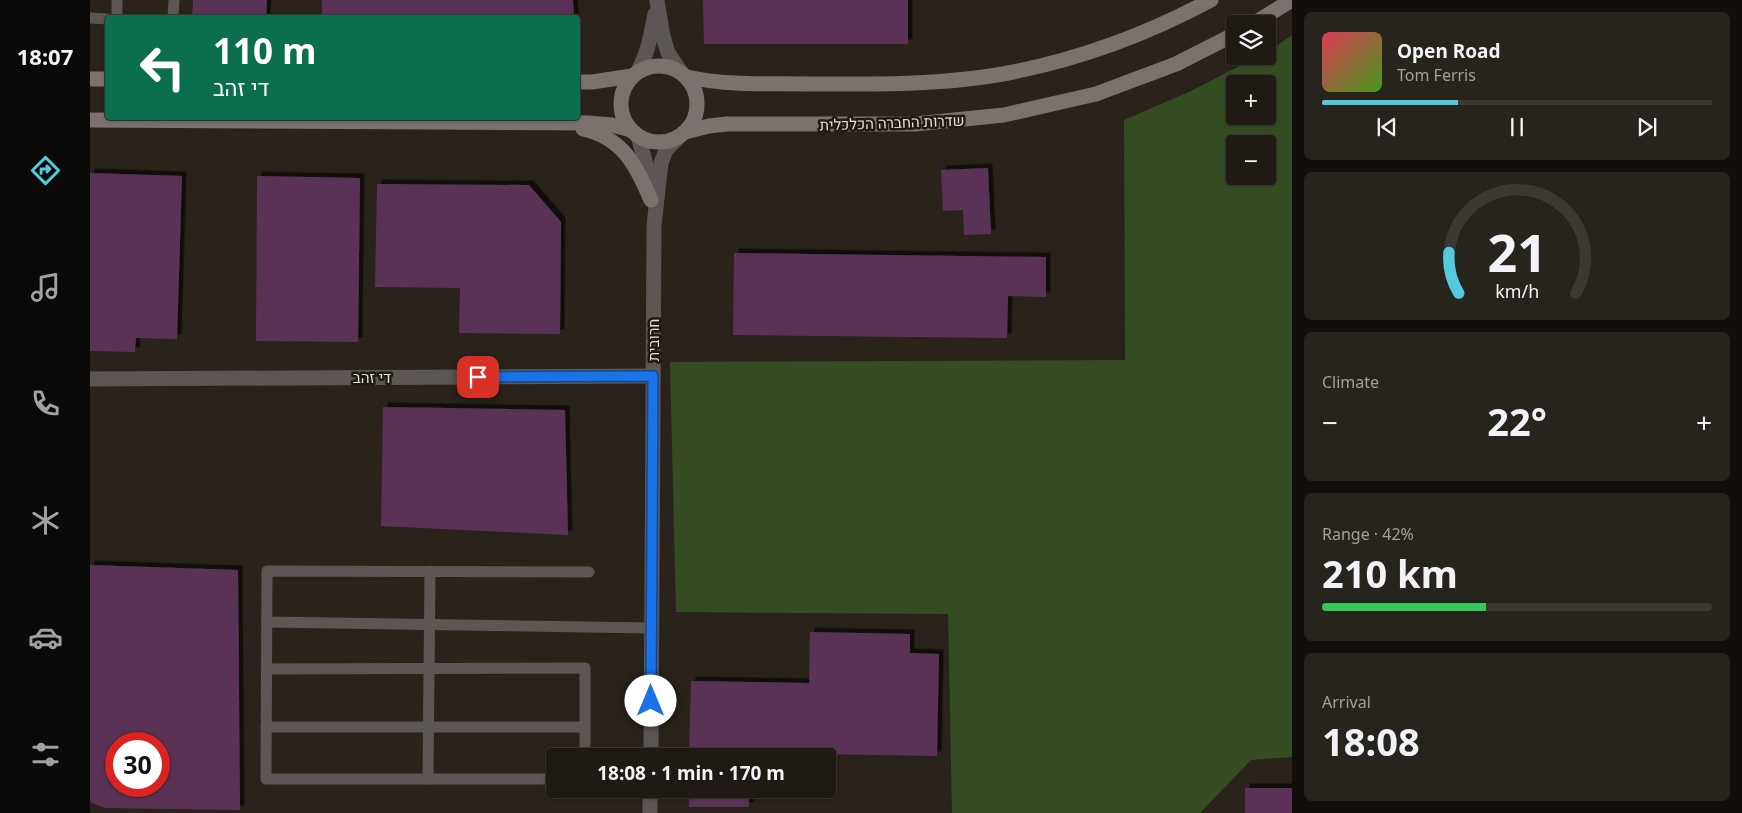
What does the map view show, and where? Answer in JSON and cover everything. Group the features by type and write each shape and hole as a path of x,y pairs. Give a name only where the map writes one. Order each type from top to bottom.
{"main road":[{"path":"580,82 592,82 635,73 649,66 660,65 671,67 684,74 725,83 874,84 957,80 997,75 1084,54 1160,26 1211,0"},
{"path":"1268,15 1292,0"},
{"name":"שדרות החברה הכלכלית","path":"682,134 709,126 726,124 915,124 961,121 1004,115 1096,94 1176,64 1226,39"},
{"path":"634,133 624,120 621,109 621,96 625,85 635,73"},
{"path":"90,120 560,123 612,125 634,133 648,141 659,142 670,141 682,134 693,122 697,111 697,98 694,87 684,74"},
{"path":"90,79 105,79"},
{"path":"560,123 605,136 619,146 630,158 651,200"}],"street":[{"path":"657,0 663,36 668,52 684,74"},
{"path":"635,73 644,60 649,45 657,0"},
{"name":"חרובית","path":"634,133 648,172 654,225"},
{"name":"חרובית","path":"651,748 654,225 660,163 666,150 682,134"},
{"name":"די זהב","path":"90,379 653,376"},
{"path":"650,798 650,813"}],"lane":[{"path":"118,0 118,15"},
{"path":"173,15 174,0"},
{"path":"90,18 105,19"},
{"path":"546,779 266,779 267,571 589,572"},
{"path":"428,779 430,571"},
{"path":"267,622 651,628"},
{"path":"266,669 585,668 585,748"},
{"path":"266,727 585,728"}],"green space":[{"path":"1292,35 1292,757 1251,760 1200,813 952,813 948,614 676,612 670,362 1125,360 1124,120 1189,92 1242,65 1276,65 1276,46"}],"building":[{"path":"193,0 267,0 266,15 192,15"},
{"path":"322,0 573,0 574,15 322,15"},
{"path":"703,0 908,0 908,44 704,44"},
{"path":"988,168 991,234 964,235 963,210 943,211 941,170"},
{"path":"90,173 182,176 177,339 136,338 135,352 90,351"},
{"path":"257,176 360,178 358,342 256,341"},
{"path":"377,184 529,185 561,222 560,334 459,333 460,288 375,287"},
{"path":"734,253 1046,257 1046,297 1008,296 1007,338 733,335"},
{"path":"383,407 565,410 568,535 381,526"},
{"path":"90,565 238,570 240,810 105,808 90,802"},
{"path":"810,632 910,634 910,653 939,654 937,756 836,754 836,748 689,748 691,681 809,683"},
{"path":"1245,788 1292,788 1292,813 1245,813"},
{"path":"689,798 749,798 749,807 689,807"}],"route":[{"path":"478,377 653,376 651,701"}]}
